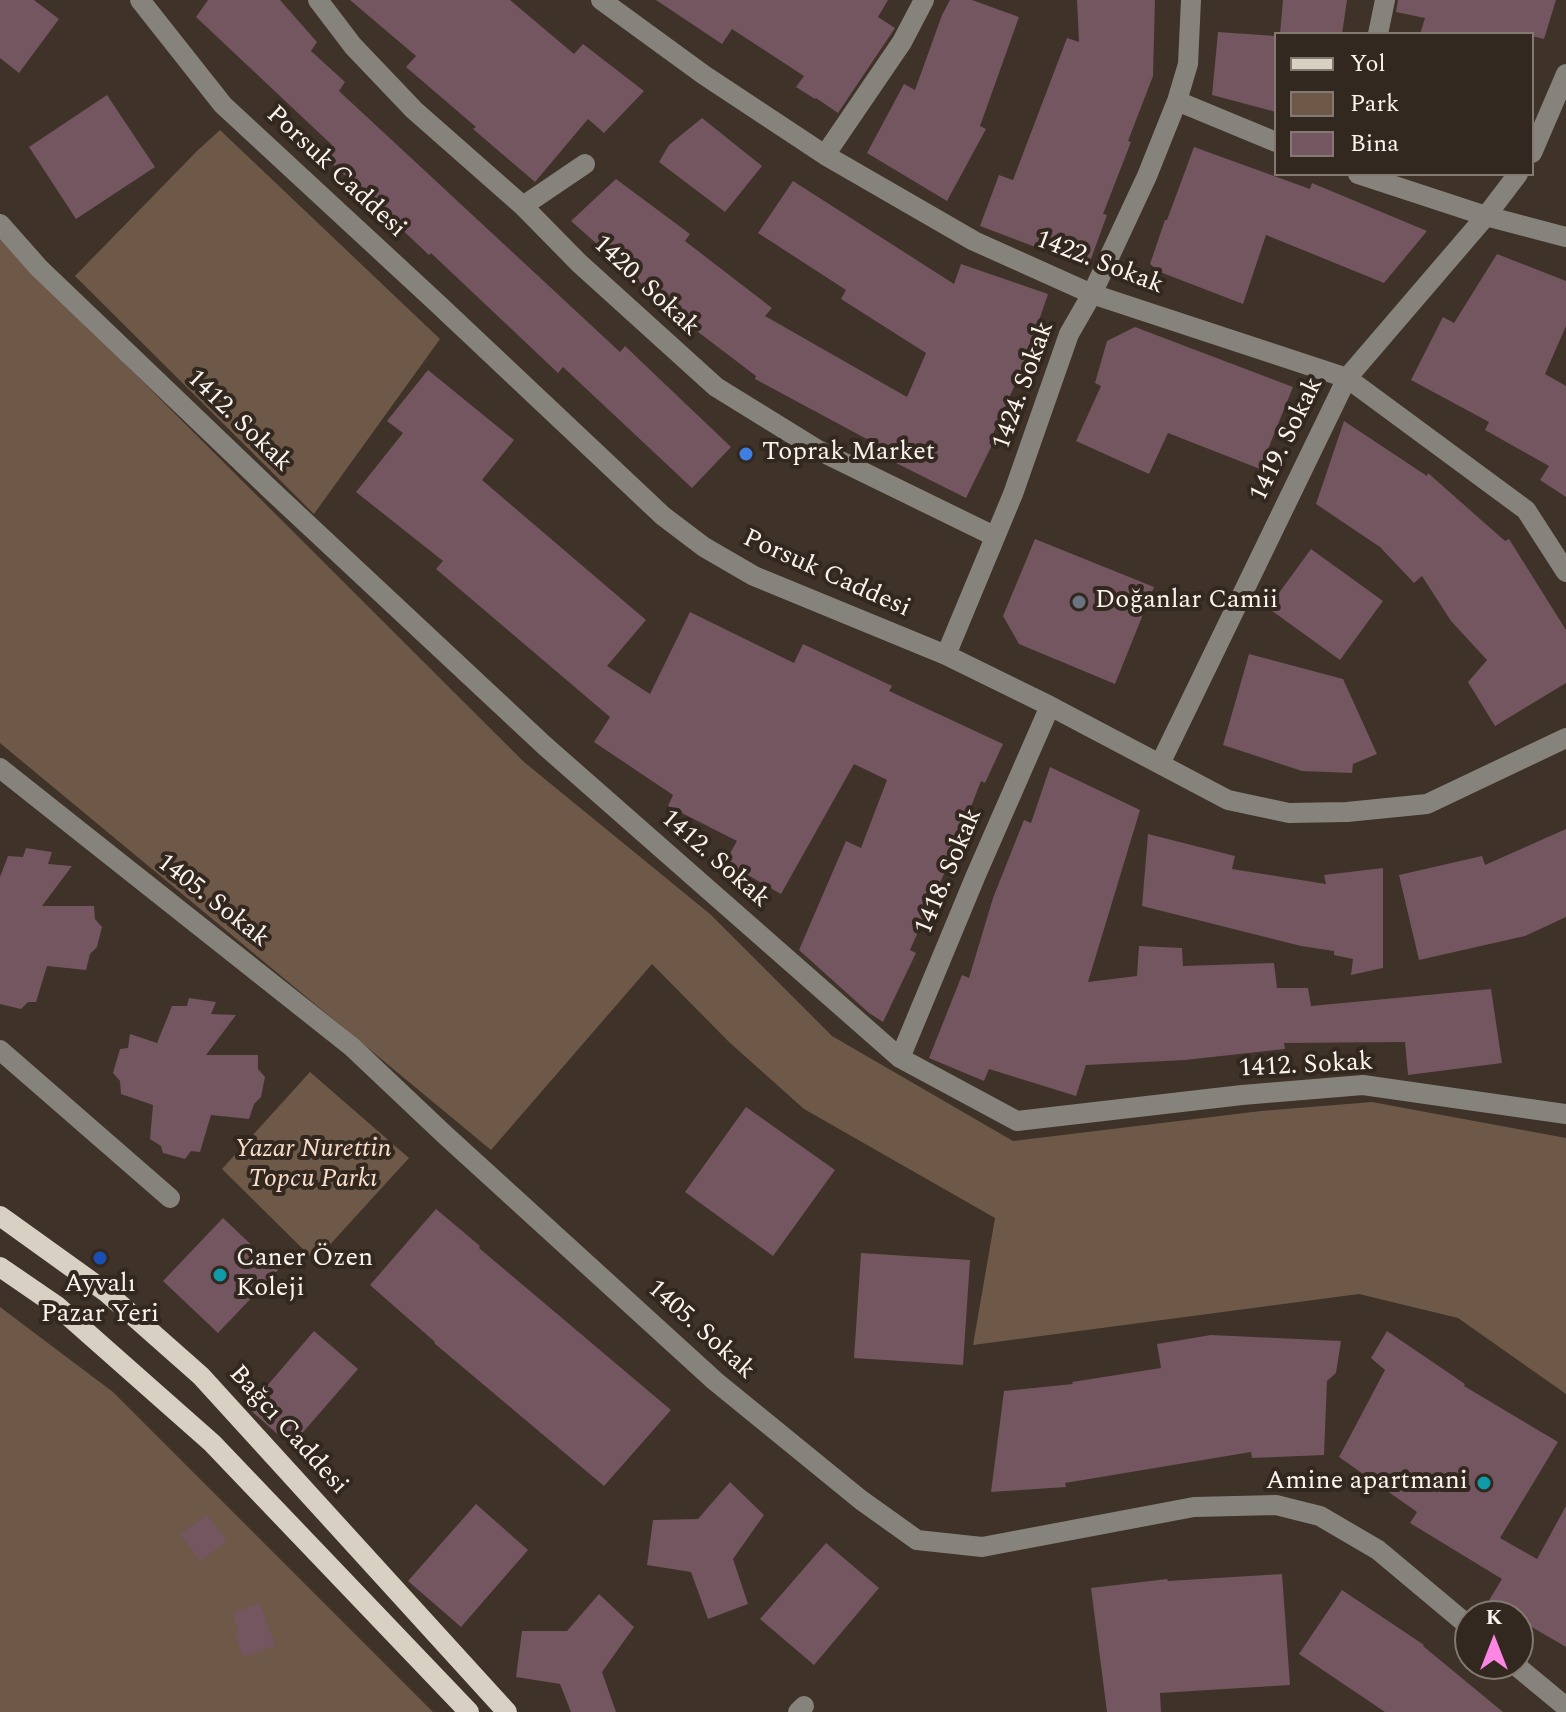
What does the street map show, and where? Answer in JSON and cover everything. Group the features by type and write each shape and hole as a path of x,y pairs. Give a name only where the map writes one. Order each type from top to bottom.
{"main road":[{"name":"Bağcı Caddesi","path":"0,1216 106,1292 201,1376 507,1712"},
{"path":"0,1267 57,1306 212,1443 469,1712"}],"street":[{"name":"Porsuk Caddesi","path":"140,0 223,105 663,516 704,547 754,576 946,655 1228,800 1289,813 1347,812 1427,804 1566,738"},
{"name":"1420. Sokak","path":"318,0 353,46 414,110 523,206 579,263 716,387 818,450 994,536"},
{"name":"1422. Sokak","path":"601,0 704,75 825,155 974,241 1092,294 1347,378 1526,510 1566,572"},
{"path":"825,155 902,42 924,0"},
{"name":"1424. Sokak","path":"946,655 1013,494 1069,334 1092,294 1147,176 1177,101 1188,64 1191,0"},
{"path":"1378,32 1385,0"},
{"path":"1534,148 1566,74"},
{"path":"1177,101 1274,141"},
{"path":"523,206 585,164"},
{"path":"1364,176 1486,216 1566,237"},
{"name":"1419. Sokak","path":"1160,764 1347,378 1516,176"},
{"name":"1412. Sokak","path":"0,224 39,268 545,746 900,1058 1017,1121 1242,1095 1363,1085 1566,1114"},
{"name":"1418. Sokak","path":"900,1058 1050,706"},
{"name":"1405. Sokak","path":"0,768 352,1047 715,1381 861,1500 917,1540 982,1547 1194,1507 1276,1505 1320,1516 1378,1550 1454,1614"},
{"path":"0,1050 170,1198"},
{"path":"1533,1680 1566,1707"}],"green space":[{"path":"220,130 440,339 314,514 75,276"},
{"path":"0,235 60,299 524,762 710,914 832,1036 1013,1141 1261,1111 1372,1102 1566,1138 1566,1394 1458,1318 1359,1294 973,1345 995,1218 804,1109 729,1042 652,964 491,1150 0,743"},
{"name":"Yazar Nurettin Topcu Parkı","path":"310,1072 409,1158 315,1261 222,1169"},
{"path":"0,1307 113,1392 433,1712 0,1712"}],"building":[{"path":"0,0 34,0 59,19 19,73 0,58"},
{"path":"208,0 280,0 317,42 311,51 345,82 339,91 620,352 625,346 731,447 692,488 563,367 558,373 323,155 332,145 196,17"},
{"path":"350,0 510,0 574,54 583,44 644,91 604,133 588,119 535,182 406,67 416,56"},
{"path":"656,0 888,0 878,17 895,28 838,113 796,87 804,76 732,29 722,44"},
{"path":"950,0 972,0 1019,17 980,126 986,129 947,201 867,153 904,84 915,90"},
{"path":"1077,0 1155,0 1153,76 1103,214 1107,215 1088,267 980,226 999,175 1013,180 1067,38 1079,42"},
{"path":"1283,0 1347,0 1342,32 1280,32"},
{"path":"1398,0 1556,0 1544,39 1534,36 1534,32 1421,32 1425,18 1396,12"},
{"path":"1218,32 1274,36 1274,111 1212,95"},
{"path":"107,95 155,167 76,219 29,147"},
{"path":"702,118 762,166 725,212 659,162 669,145"},
{"path":"1194,147 1310,189 1312,183 1427,231 1384,283 1266,235 1243,304 1160,272 1150,264"},
{"path":"616,179 690,234 685,241 772,308 765,316 907,397 926,353 841,299 846,290 758,233 793,181 954,284 961,264 1048,294 1025,362 989,443 992,445 966,498 872,451 876,444 755,379 756,376 660,303 571,221"},
{"path":"1497,254 1566,281 1566,326 1545,374 1566,386 1566,497 1540,480 1549,466 1485,430 1489,422 1411,380 1443,317 1454,323"},
{"path":"1135,327 1293,387 1260,469 1168,433 1149,474 1076,441 1101,386 1095,383 1107,341"},
{"path":"428,370 514,440 482,480 646,620 607,666 650,694 690,612 794,663 803,644 892,686 889,691 1003,744 985,783 981,781 910,950 916,953 883,1022 799,950 846,841 861,848 887,780 854,764 781,894 725,862 737,841 668,806 673,795 594,742 610,717 436,569 443,561 356,492 403,433 387,421"},
{"path":"1344,421 1427,476 1428,473 1505,541 1509,539 1566,630 1566,683 1495,726 1468,682 1487,660 1451,621 1422,576 1414,583 1380,547 1316,504"},
{"name":"Doğanlar Camii","path":"1035,539 1154,587 1115,684 1019,644 1003,616"},
{"path":"1311,549 1383,601 1340,660 1268,608"},
{"path":"1249,654 1343,679 1377,754 1353,764 1352,773 1302,771 1223,745"},
{"path":"1050,767 1140,810 1088,982 1137,976 1139,946 1182,948 1183,966 1274,963 1277,988 1308,988 1311,1006 1491,989 1502,1063 1408,1075 1405,1042 1284,1043 1285,1049 1185,1060 1086,1065 1076,1096 989,1069 984,1081 929,1058 962,975 969,978 993,898 1024,820 1031,823"},
{"path":"1566,829 1566,917 1525,936 1419,960 1399,875 1482,856 1485,865"},
{"path":"1148,834 1235,856 1232,869 1326,884 1324,875 1383,868 1383,968 1351,975 1353,959 1334,955 1334,951 1301,946 1142,906"},
{"path":"26,848 52,852 48,864 72,866 42,906 94,906 95,919 102,927 86,970 47,966 36,1002 28,1002 21,1009 0,1004 0,877 8,856 23,857"},
{"path":"189,998 216,1002 211,1014 236,1015 206,1055 258,1055 258,1069 265,1077 261,1097 254,1104 249,1119 211,1115 200,1152 191,1151 185,1159 163,1153 161,1146 150,1139 153,1105 121,1094 120,1081 113,1073 120,1049 128,1048 130,1034 157,1043 172,1006 187,1006"},
{"path":"746,1107 835,1170 773,1256 685,1192"},
{"path":"436,1209 671,1410 604,1486 370,1285"},
{"name":"Caner Özen Koleji","path":"223,1218 278,1270 218,1333 163,1281"},
{"path":"861,1253 970,1260 963,1365 854,1358"},
{"path":"314,1331 358,1369 291,1446 248,1408"},
{"path":"1387,1331 1464,1386 1558,1442 1500,1538 1537,1559 1566,1506 1566,1647 1534,1628 1534,1600 1489,1600 1502,1579 1410,1523 1417,1512 1339,1457 1385,1370 1371,1358"},
{"path":"1211,1335 1341,1341 1336,1373 1327,1381 1324,1455 1252,1458 1251,1452 1065,1483 1066,1487 991,1492 1004,1391 1073,1384 1161,1368 1157,1344"},
{"path":"730,1482 764,1515 733,1559 748,1604 708,1619 691,1572 647,1565 653,1520 698,1519"},
{"path":"476,1504 528,1550 461,1627 408,1581"},
{"path":"207,1515 227,1541 200,1561 180,1534"},
{"path":"826,1543 879,1588 814,1665 760,1619"},
{"path":"1282,1574 1290,1685 1160,1693 1161,1712 1107,1712 1091,1588 1167,1579"},
{"path":"1342,1590 1424,1645 1454,1672 1454,1680 1464,1680 1503,1712 1385,1712 1299,1654"},
{"path":"599,1594 634,1627 602,1672 616,1712 571,1712 560,1684 516,1677 522,1631 567,1631"},
{"path":"260,1603 275,1645 243,1657 232,1613"}],"place":[{"name":"Toprak Market","path":"746,454"},
{"name":"Doğanlar Camii","path":"1079,602"},
{"name":"Ayvalı Pazar Yeri","path":"100,1258"},
{"name":"Caner Özen Koleji","path":"220,1275"},
{"name":"Amine apartmani","path":"1484,1483"}]}
